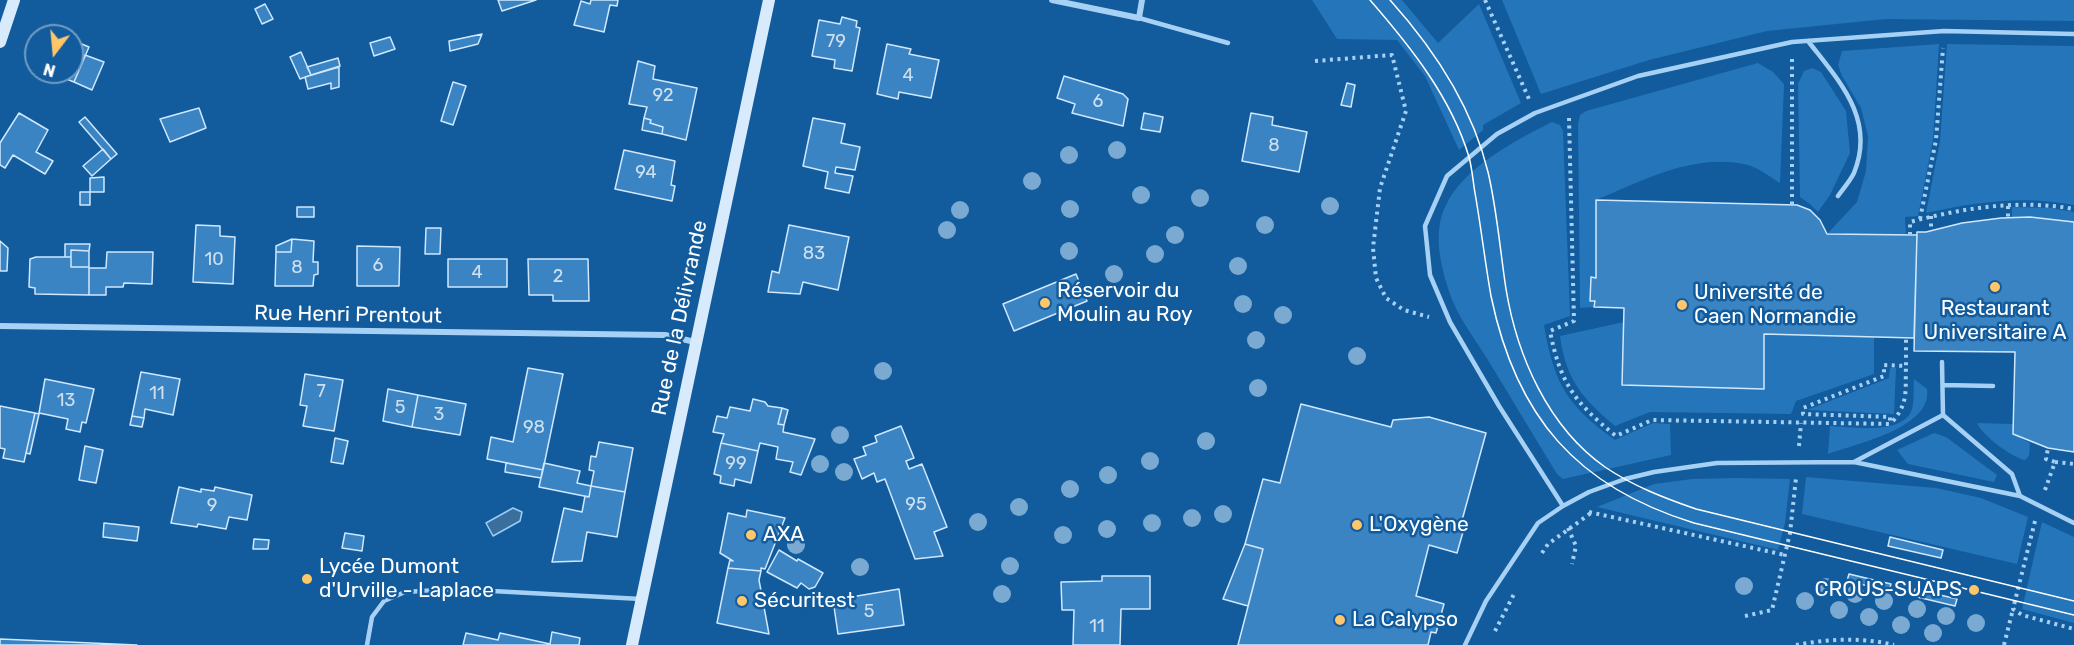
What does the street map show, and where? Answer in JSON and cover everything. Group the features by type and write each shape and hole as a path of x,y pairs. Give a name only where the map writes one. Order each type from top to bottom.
{"main road":[{"path":"0,42 14,0"},
{"name":"Rue de la Délivrande","path":"632,645 769,0"}],"street":[{"path":"1052,0 1139,18 1142,0"},
{"name":"Rue Henri Prentout","path":"0,326 665,335 695,342"}],"lane":[{"path":"1139,18 1228,43"},
{"path":"1563,506 1499,406 1450,322 1430,275 1425,226 1447,176 1497,134 1535,113 1638,76 1792,42 1944,31 2074,34"},
{"path":"1809,41 1850,98 1860,130 1860,152 1853,175 1838,196"},
{"path":"1942,362 1943,415 2012,474 2020,496"},
{"path":"1942,385 1993,386"},
{"path":"1854,462 1943,415"},
{"path":"1465,645 1486,601 1538,523 1589,492 1654,472 1717,463 1854,462 2020,496 2074,523"},
{"path":"367,645 372,616 384,601 405,592 455,589 641,599"}],"path":[{"path":"1485,0 1535,113"},
{"path":"1920,219 1936,140 1944,31"},
{"path":"1792,42 1792,205"},
{"path":"1315,61 1392,55 1406,111 1380,188 1373,248 1376,278 1386,298 1404,310 1450,322"},
{"path":"1568,103 1574,321 1550,331 1554,353 1568,387 1590,415 1616,436 1652,420 1890,424"},
{"path":"1910,234 1910,222 1952,211 2050,205 2074,209"},
{"path":"2008,206 2008,218"},
{"path":"1931,216 1931,230"},
{"path":"1890,424 1902,410 1905,398 1906,338"},
{"path":"1890,424 1890,417 1803,414 1803,408 1884,376 1884,365 1906,366"},
{"path":"2048,448 2046,459 2074,464"},
{"path":"2004,645 2039,506 2055,462"},
{"path":"1745,616 1772,610 1792,522 1798,463"},
{"path":"1563,506 1785,555"},
{"path":"1535,562 1548,544 1592,513"},
{"path":"1568,528 1576,546 1572,564"},
{"path":"1495,631 1516,590"},
{"path":"2013,609 2022,615 2074,629"},
{"path":"1796,645 1825,639 1880,641 1894,645"}],"shaded area":[{"path":"1312,0 1402,0 1438,43 1479,4 1521,103 1483,125 1483,130 1459,150 1425,76 1397,40 1337,39"},
{"path":"1502,0 2074,0 2074,21 1886,19 1767,31 1649,60 1541,94"},
{"path":"1939,44 1933,140 1918,216 1905,217 1906,235 1827,234 1857,202 1866,171 1868,136 1861,108 1838,65 1842,51"},
{"path":"1947,44 2074,46 2074,205 2018,200 1962,206 1926,213 1940,141"},
{"path":"1758,63 1773,72 1784,84 1780,183 1748,165 1709,162 1670,170 1596,200 1596,278 1592,277 1591,301 1595,301 1594,307 1580,308 1578,124 1580,115 1586,111"},
{"path":"1812,68 1821,72 1846,111 1850,153 1830,195 1818,212 1800,197 1798,84 1804,71"},
{"path":"1552,122 1560,125 1563,131 1570,316 1544,325 1558,378 1565,392 1585,416 1615,440 1653,423 1670,424 1671,455 1563,479 1557,474 1456,309 1445,279 1439,241 1439,228 1446,205 1454,191 1465,179 1507,146"},
{"path":"2012,207 2051,208 2074,212 2074,222 2012,218"},
{"path":"1624,322 1623,385 1764,389 1764,334 1874,337 1874,374 1796,401 1791,414 1650,412 1615,426 1577,387 1566,365 1560,336"},
{"path":"1890,368 1896,368 1894,414 1807,410 1889,378"},
{"path":"1914,379 1927,389 1926,403 1918,414 1890,432 1828,454 1830,426 1886,427 1905,419 1912,408"},
{"path":"1977,423 2013,424 2013,434 2030,443 2029,456 2025,460 2005,451 1985,434"},
{"path":"1934,433 1946,437 1997,475 1994,482 1908,464 1897,450"},
{"path":"1806,477 1936,488 1981,498 2028,517 2017,564 1802,514"},
{"path":"1692,479 1790,479 1785,523 1778,550 1597,507 1654,484"},
{"path":"513,508 522,512 520,521 493,536 486,523"},
{"path":"2042,522 2074,537 2074,623 2022,609"}],"building":[{"path":"498,0 536,0 502,11"},
{"path":"591,0 618,0 617,6 610,5 604,32 574,25 581,1 590,4"},
{"path":"265,4 273,19 262,24 255,9"},
{"path":"842,17 857,21 856,27 860,28 852,71 834,68 835,60 812,56 819,20 840,24"},
{"path":"482,34 478,44 450,51 449,41"},
{"path":"390,37 395,49 374,56 370,43"},
{"path":"887,44 911,49 909,54 939,60 931,98 899,92 898,99 877,94"},
{"path":"84,45 89,47 84,59"},
{"path":"301,52 311,75 300,79 290,57"},
{"path":"85,55 104,62 92,90 78,84 84,84"},
{"path":"338,58 340,66 311,75 307,67"},
{"path":"638,61 655,66 653,79 697,88 686,140 662,134 663,127 650,123 651,120 644,118 647,107 629,104"},
{"path":"339,67 339,87 331,89 331,83 308,89 305,77"},
{"path":"1064,76 1123,94 1128,99 1123,126 1072,113 1075,104 1057,98"},
{"path":"453,82 466,86 453,125 441,121"},
{"path":"1347,83 1355,85 1351,107 1341,105"},
{"path":"199,108 206,128 170,142 160,119"},
{"path":"19,113 48,130 36,152 53,161 45,174 13,155 5,168 0,165 0,143"},
{"path":"1144,113 1163,117 1160,132 1141,129"},
{"path":"1251,113 1273,117 1272,125 1307,132 1299,172 1242,161"},
{"path":"85,117 117,154 111,159 79,122"},
{"path":"644,118 651,120 650,123 663,127 662,134 642,130"},
{"path":"813,118 845,124 841,143 860,147 855,170 836,167 835,173 853,176 849,193 825,188 828,172 803,166"},
{"path":"103,149 111,159 92,176 83,166"},
{"path":"624,150 675,161 671,185 675,186 672,201 615,189"},
{"path":"104,177 104,192 90,192 90,178"},
{"path":"80,192 90,192 90,205 80,205"},
{"path":"1596,200 1797,205 1810,210 1820,220 1827,234 1917,235 1914,338 1764,334 1764,389 1622,385 1624,308 1594,307 1595,301 1590,301 1591,277 1596,278"},
{"path":"297,207 314,207 314,217 297,217"},
{"name":"Restaurant Universitaire A","path":"2030,217 2074,222 2074,452 2048,448 2013,434 2015,352 1914,351 1917,232 1962,223"},
{"path":"196,225 220,226 220,236 235,237 233,284 193,282"},
{"path":"789,225 849,237 838,290 803,282 800,294 768,292 772,271 779,273"},
{"path":"426,228 441,228 440,254 425,254"},
{"path":"292,239 314,241 313,262 318,262 318,274 314,275 313,286 275,286 276,252 291,252"},
{"path":"292,239 291,252 276,252 276,246"},
{"path":"0,241 8,248 7,271 0,271"},
{"path":"65,244 90,244 89,251 71,250 71,257 65,257"},
{"path":"357,246 400,247 399,286 357,286"},
{"path":"71,250 89,251 89,267 71,267"},
{"path":"107,252 153,252 152,284 124,283 123,287 106,287 106,295 89,295 89,268 106,268"},
{"path":"71,257 71,267 89,267 89,295 35,294 35,288 29,287 30,259"},
{"path":"448,259 507,259 507,287 448,287"},
{"path":"528,259 588,259 589,301 553,301 553,295 529,295"},
{"name":"Réservoir du Moulin au Roy","path":"1076,274 1087,301 1014,331 1003,304"},
{"path":"528,368 563,374 543,470 487,459 491,437 513,442"},
{"path":"141,372 180,379 173,415 145,409 144,418 132,416"},
{"path":"305,374 343,380 334,431 303,426 307,406 300,405"},
{"path":"45,379 94,389 86,423 82,422 80,432 66,429 68,419 39,413"},
{"path":"388,389 418,395 412,427 383,421"},
{"path":"418,395 466,404 460,435 412,427"},
{"path":"753,399 765,402 768,406 782,408 778,424 784,425 783,432 815,439 801,475 790,472 793,462 776,459 778,447 760,443 758,451 721,443 724,434 713,432 717,416 727,418 730,407 750,411"},
{"name":"L'Oxygène","path":"1301,404 1391,427 1393,420 1429,417 1486,433 1461,524 1465,525 1457,553 1429,545 1416,596 1444,604 1436,633 1431,632 1428,645 1238,645 1263,549 1245,544 1263,479 1280,483"},
{"path":"0,406 35,413 24,462 3,458 5,449 0,448"},
{"path":"782,408 788,410 784,425 778,424"},
{"path":"35,413 39,414 30,454 26,453"},
{"path":"132,416 144,418 142,427 130,425"},
{"path":"901,426 914,458 906,461 909,469 922,464 947,527 934,532 943,556 915,559 885,479 877,482 874,473 862,479 854,459 866,455 863,447 877,442 875,436"},
{"path":"335,438 348,441 343,464 331,462"},
{"path":"599,442 633,448 625,492 591,486 594,471 589,470 591,456 596,457"},
{"path":"721,443 758,451 751,483 735,479 734,486 720,483 721,476 714,474"},
{"path":"85,446 103,450 96,483 79,480"},
{"path":"506,463 543,470 541,478 505,472"},
{"path":"544,463 580,471 577,483 591,486 589,497 539,487"},
{"path":"591,486 625,492 617,537 587,532 582,561 552,562 564,508 582,512 585,496 589,497"},
{"path":"179,487 201,492 201,489 214,491 215,487 252,495 247,520 229,517 226,529 198,524 197,527 171,523"},
{"name":"AXA","path":"747,510 785,518 765,569 761,568 761,571 728,568 730,560 733,561 720,553 728,513 746,517"},
{"path":"104,523 139,527 137,541 103,537"},
{"path":"345,533 364,536 362,551 342,548"},
{"path":"1890,537 1943,550 1941,558 1888,546"},
{"path":"254,539 269,540 268,549 253,549"},
{"path":"1245,544 1263,549 1248,606 1223,599"},
{"path":"779,550 823,573 815,587 809,589 801,583 797,588 767,572"},
{"name":"Sécuritest","path":"728,568 761,571 759,580 769,634 717,623"},
{"path":"1849,574 1891,584 1889,591 1847,581"},
{"path":"1102,576 1150,576 1150,609 1121,609 1120,645 1073,645 1074,610 1062,610 1061,582 1102,581"},
{"path":"899,589 904,625 838,634 833,600"},
{"path":"1915,589 1957,599 1955,606 1913,596"},
{"path":"552,632 580,638 579,645 463,645 466,633 498,640 500,633 550,644"},
{"path":"0,639 137,645 0,645"}],"tram line":[{"path":"1370,0 1428,73 1452,114 1470,161 1491,296 1502,339 1517,377 1535,412 1558,441 1585,467 1616,489 1653,508 1694,523 2074,615"},
{"path":"1390,0 1437,59 1472,124 1491,186 1506,289 1518,339 1538,388 1567,432 1585,451 1605,467 1638,486 1696,509 2074,601"}],"place":[{"name":"Restaurant Universitaire A","path":"1995,287"},
{"name":"Réservoir du Moulin au Roy","path":"1045,303"},
{"name":"Université de Caen Normandie","path":"1682,305"},
{"name":"L'Oxygène","path":"1357,525"},
{"name":"AXA","path":"751,535"},
{"name":"Lycée Dumont d'Urville - Laplace","path":"307,579"},
{"name":"CROUS-SUAPS","path":"1974,590"},
{"name":"Sécuritest","path":"742,601"},
{"name":"La Calypso","path":"1340,620"}]}
